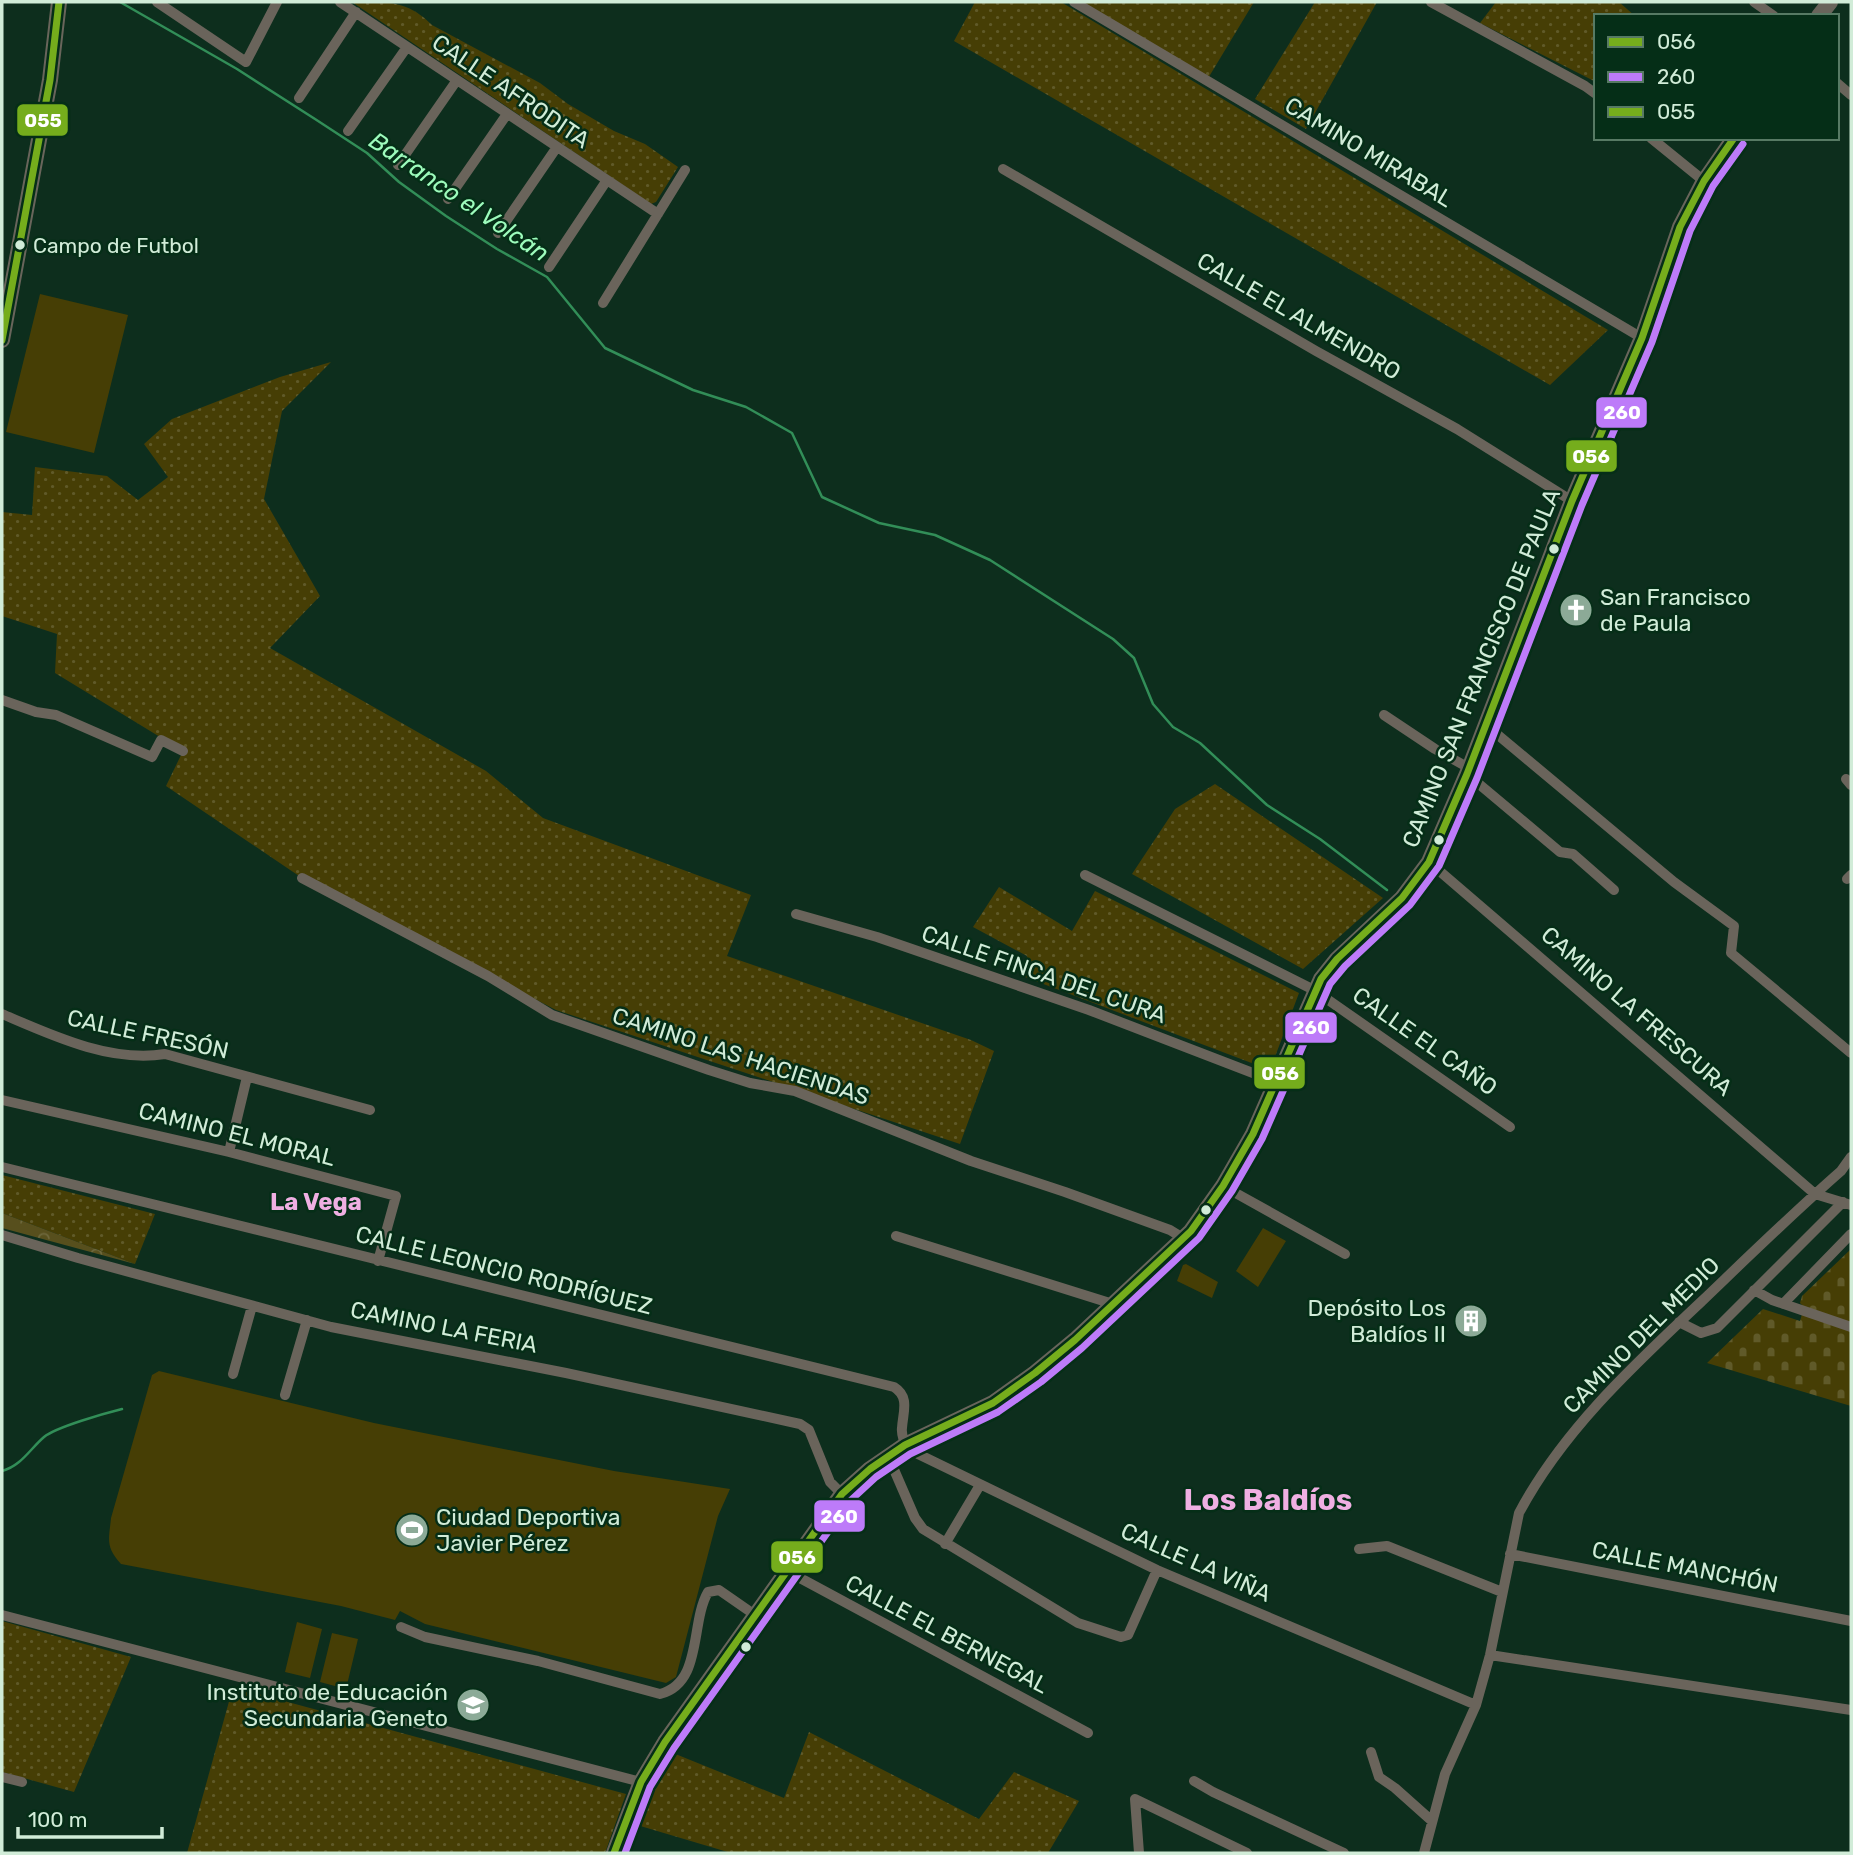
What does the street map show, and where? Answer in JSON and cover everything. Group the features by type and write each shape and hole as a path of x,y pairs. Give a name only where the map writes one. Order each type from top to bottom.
{"main road":[{"path":"2,340 47,94 59,2"},
{"name":"CAMINO SAN FRANCISCO DE PAULA","path":"614,1853 641,1782 665,1742 842,1494 870,1469 905,1445 993,1403 1045,1365 1183,1238 1207,1211 1253,1134 1314,990 1337,960 1402,898 1429,862 1468,771 1572,501 1642,338 1680,227 1704,181 1733,140"}],"street":[{"path":"157,2 246,62 277,2"},
{"name":"CALLE AFRODITA","path":"340,2 658,214"},
{"name":"CAMINO MIRABAL","path":"1074,2 1642,338"},
{"path":"1431,2 1594,93"},
{"path":"1754,2 1771,14"},
{"path":"299,98 356,12"},
{"path":"348,131 407,47"},
{"path":"398,164 457,80"},
{"path":"448,199 507,114"},
{"path":"1653,140 1704,181"},
{"path":"498,233 557,147"},
{"name":"CALLE EL ALMENDRO","path":"1003,169 1315,351 1457,429 1572,501"},
{"path":"603,303 685,170"},
{"path":"549,267 607,180"},
{"path":"2,700 36,712 56,715 152,757 161,740 183,751"},
{"path":"1384,715 1468,771 1560,852 1573,854 1614,890"},
{"path":"1486,724 1674,883 1734,926 1731,953 1851,1053"},
{"name":"CAMINO LA FRESCURA","path":"1429,862 1815,1194"},
{"name":"CALLE EL CAÑO","path":"1085,875 1314,990 1510,1127"},
{"name":"CAMINO LAS HACIENDAS","path":"302,878 488,976 552,1015 750,1083 795,1091 971,1161 1171,1230 1183,1238"},
{"name":"CALLE FINCA DEL CURA","path":"796,914 877,937 1089,1010 1276,1082"},
{"name":"CALLE FRESÓN","path":"2,1014 57,1038 90,1048 149,1057 165,1054 370,1110"},
{"path":"229,1152 247,1077"},
{"name":"CAMINO EL MORAL","path":"2,1100 229,1152 396,1196 379,1261"},
{"name":"CAMINO DEL MEDIO","path":"1424,1853 1445,1774 1476,1705 1490,1655 1519,1513 1539,1479 1577,1427 1603,1398 1815,1194 1846,1172 1851,1157"},
{"name":"CALLE LEONCIO RODRÍGUEZ","path":"2,1167 894,1388 905,1397 901,1431 905,1445"},
{"path":"1223,1186 1345,1254"},
{"path":"1679,1322 1701,1333 1717,1328 1847,1204 1815,1194"},
{"path":"1783,1304 1851,1234"},
{"name":"CAMINO LA FERIA","path":"2,1235 307,1321 800,1424 809,1430 830,1482 842,1494"},
{"path":"896,1236 1113,1304"},
{"path":"1754,1290 1783,1304 1851,1326"},
{"path":"233,1374 252,1306"},
{"path":"285,1395 307,1321"},
{"name":"CALLE LA VIÑA","path":"905,1445 980,1485 1157,1570 1476,1705"},
{"path":"889,1458 915,1518 923,1529 1078,1623 1121,1637 1128,1635 1157,1570"},
{"path":"945,1544 980,1485"},
{"path":"1359,1549 1387,1546 1502,1592"},
{"name":"CALLE MANCHÓN","path":"1510,1554 1851,1621"},
{"name":"CALLE EL BERNEGAL","path":"787,1571 1088,1733"},
{"path":"401,1627 425,1637 538,1661 660,1694 672,1691 690,1667 701,1603 708,1592 719,1590 755,1615"},
{"path":"2,1615 641,1782"},
{"path":"1490,1655 1851,1710"},
{"path":"1371,1752 1379,1777 1432,1821"},
{"path":"2,1777 22,1782"},
{"path":"1194,1781 1213,1793 1344,1853"},
{"path":"1139,1853 1135,1799 1247,1853"}],"green space":[{"path":"352,2 396,4 414,11 432,25 540,83 568,104 614,131 645,144 678,167 656,202 651,204"},
{"path":"975,2 1061,2 1608,330 1550,385 954,41"},
{"path":"1074,2 1254,2 1207,80"},
{"path":"1315,2 1377,2 1306,129 1255,99"},
{"path":"1496,2 1619,2 1633,14 1594,14 1594,81 1480,23"},
{"path":"40,294 128,315 94,453 6,432"},
{"path":"331,362 282,411 264,499 320,596 270,648 486,771 543,818 751,895 727,956 971,1040 994,1051 960,1144 556,1010 302,878 166,786 183,751 55,673 57,634 2,616 2,512 32,515 35,467 107,476 138,500 168,477 144,444 172,419 280,377"},
{"path":"1215,784 1383,898 1303,969 1132,874 1175,809"},
{"path":"999,887 1072,931 1095,891 1299,993 1270,1070 1025,977 1027,956 973,927"},
{"path":"2,1175 155,1214 135,1264 2,1213"},
{"path":"2,1213 135,1264 2,1228"},
{"path":"1263,1228 1286,1241 1258,1287 1236,1271"},
{"path":"1851,1249 1851,1406 1707,1363 1763,1309 1800,1321 1804,1307 1800,1303 1802,1296"},
{"path":"1186,1264 1218,1282 1212,1298 1177,1281 1183,1265"},
{"name":"Ciudad Deportiva Javier Pérez","path":"159,1371 374,1423 614,1471 730,1489 718,1516 676,1677 666,1683 425,1624 400,1611 395,1620 341,1606 121,1564 110,1548 111,1518 152,1375"},
{"path":"2,1621 131,1657 74,1792 2,1772"},
{"path":"297,1622 322,1629 310,1678 285,1672"},
{"path":"332,1633 358,1639 346,1689 320,1682"},
{"path":"233,1687 626,1794 605,1853 187,1853"},
{"path":"809,1732 979,1819 1014,1772 1079,1801 1048,1853 731,1853 637,1825 673,1753 784,1798"}],"waterway":[{"name":"Barranco el Volcán","path":"120,2 237,69 315,119 367,153 399,182 446,216 547,277 605,348 693,390 746,407 792,433 822,497 879,523 935,535 990,560 1113,639 1134,658 1153,704 1173,727 1200,743 1267,805 1320,839 1387,890"},
{"path":"2,1471 20,1461 50,1433 122,1409"}],"transit line":[{"name":"055","path":"2,340 50,80 59,2"},
{"name":"056","path":"614,1853 641,1782 665,1742 842,1494 870,1469 905,1445 993,1403 1035,1373 1075,1340 1191,1231 1223,1186 1253,1134 1321,979 1337,959 1402,898 1429,862 1467,774 1572,501 1642,338 1680,227 1704,181 1733,140"},
{"name":"260","path":"625,1853 650,1787 674,1748 850,1501 876,1477 910,1454 998,1412 1041,1382 1082,1348 1199,1238 1232,1191 1262,1139 1330,984 1345,966 1410,905 1439,866 1477,778 1582,505 1652,342 1690,231 1713,186 1743,144"}],"place":[{"name":"Campo de Futbol","path":"20,245"},
{"name":"San Francisco de Paula","path":"1576,610"},
{"name":"Depósito Los Baldíos II","path":"1471,1321"},
{"name":"Ciudad Deportiva Javier Pérez","path":"412,1530"},
{"name":"Instituto de Educación Secundaria Geneto","path":"473,1705"}],"district":[{"name":"La Vega","path":"316,1202"},
{"name":"Los Baldíos","path":"1268,1500"}]}
